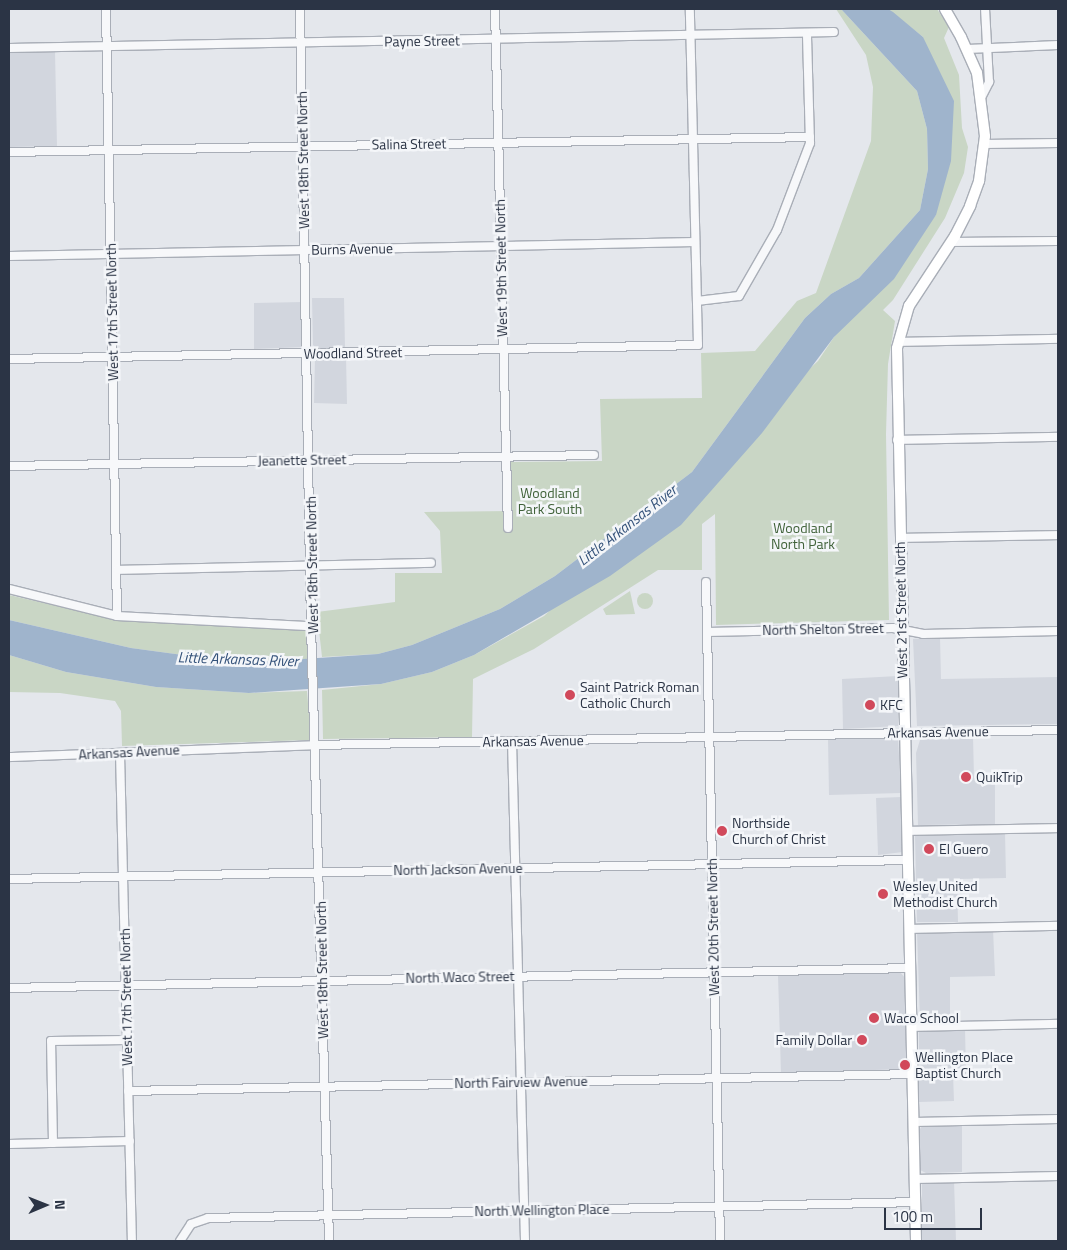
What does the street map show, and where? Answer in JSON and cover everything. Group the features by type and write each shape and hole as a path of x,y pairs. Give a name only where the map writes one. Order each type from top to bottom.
{"main road":[{"name":"West 21st Street North","path":"916,1241 911,968 895,380 898,342 909,306 951,242 973,199 984,144 982,96 967,49 944,9"}],"street":[{"name":"West 17th Street North","path":"106,9 117,616"},
{"name":"West 18th Street North","path":"300,9 312,566 311,626 314,646 329,1241"},
{"name":"West 19th Street North","path":"495,9 508,528"},
{"path":"690,9 697,300 731,299 739,296 750,282 778,230 808,150 810,137 808,33"},
{"path":"982,96 989,82 985,9"},
{"name":"Payne Street","path":"9,48 834,32"},
{"path":"967,49 1058,44"},
{"name":"Salina Street","path":"9,152 810,137"},
{"path":"984,144 1058,142"},
{"path":"951,242 1058,241"},
{"name":"Burns Avenue","path":"9,256 695,242"},
{"name":"Woodland Street","path":"9,359 698,345 697,300"},
{"path":"898,342 1058,339"},
{"path":"897,440 1058,437"},
{"name":"Jeanette Street","path":"9,466 506,455 594,455"},
{"path":"900,538 1058,535"},
{"path":"117,570 431,563"},
{"name":"West 20th Street North","path":"706,582 720,1241"},
{"path":"9,588 117,616 311,626"},
{"name":"North Shelton Street","path":"707,632 902,630 923,634 1058,631"},
{"name":"Arkansas Avenue","path":"9,756 512,741 1058,730"},
{"path":"512,741 525,1241"},
{"name":"West 17th Street North","path":"120,753 132,1241"},
{"path":"907,831 1058,828"},
{"name":"North Jackson Avenue","path":"9,879 908,860"},
{"path":"910,929 1058,926"},
{"name":"North Waco Street","path":"9,988 911,968"},
{"path":"912,1027 1058,1024"},
{"path":"53,1143 51,1040 127,1040"},
{"name":"North Fairview Avenue","path":"128,1091 913,1074"},
{"path":"914,1122 1058,1119"},
{"path":"9,1144 130,1141"},
{"path":"915,1179 1058,1176"},
{"name":"North Wellington Place","path":"180,1241 191,1224 208,1218 916,1202"}],"shaded area":[{"path":"55,51 57,146 9,147 9,52"},
{"path":"312,298 344,298 345,348 316,348 313,345"},
{"path":"303,302 303,347 254,349 254,303"},
{"path":"346,356 347,404 314,403 315,358"},
{"path":"940,637 941,679 1058,677 1058,724 917,726 913,639"},
{"path":"898,676 898,726 843,729 842,679"},
{"path":"973,736 974,778 995,778 995,824 918,825 916,753 920,740 926,737"},
{"path":"898,738 901,793 829,795 828,739"},
{"path":"901,797 903,852 878,855 876,798"},
{"path":"1005,832 1006,878 957,879 958,922 917,922 915,836"},
{"path":"993,929 995,976 950,977 950,1020 920,1020 917,932"},
{"path":"900,972 906,979 907,1069 781,1073 778,975"},
{"path":"965,1028 966,1074 953,1074 954,1101 919,1102 919,1031"},
{"path":"923,1125 962,1125 962,1172 926,1173 920,1170 920,1129"},
{"path":"954,1181 956,1241 922,1241 922,1183"}],"green space":[{"name":"Woodland Park South","path":"836,9 841,9 917,91 927,129 928,169 920,210 859,278 831,294 805,318 692,472 555,576 500,609 412,645 378,654 322,657 317,612 395,602 395,573 442,573 440,531 424,512 510,511 510,462 602,461 600,399 702,398 701,353 755,351 797,301 816,293 871,141 873,87 866,55"},
{"name":"Woodland North Park","path":"888,9 937,9 949,27 944,38 959,75 962,128 968,147 964,173 945,218 893,300 883,310 895,321 888,364 886,434 889,620 716,625 715,514 702,524 702,570 658,570 534,649 473,679 472,737 323,739 322,690 381,684 432,672 474,655 544,616 818,361 834,337 936,215 923,37"},
{"path":"630,591 635,614 606,615 603,609"},
{"path":"645,593 651,595 653,601 651,607 645,609 639,607 637,601 639,595"},
{"path":"9,595 117,620 309,630 311,658 285,663 242,663 131,648 9,620"},
{"path":"9,655 66,672 156,687 249,693 307,691 311,740 122,746 121,711 115,701 60,693 9,692"}],"water":[{"name":"Little Arkansas River","path":"841,9 888,9 893,12 923,37 954,101 951,161 936,215 894,279 834,337 762,433 681,525 610,576 474,655 432,672 381,684 249,693 156,687 66,672 9,655 9,620 131,648 242,663 378,654 412,645 500,609 555,576 692,472 805,318 831,294 859,278 920,210 928,169 927,129 917,91"}],"place":[{"name":"Saint Patrick Roman Catholic Church","path":"570,695"},
{"name":"KFC","path":"870,705"},
{"name":"QuikTrip","path":"966,777"},
{"name":"Northside Church of Christ","path":"722,831"},
{"name":"El Guero","path":"929,849"},
{"name":"Wesley United Methodist Church","path":"883,894"},
{"name":"Waco School","path":"874,1018"},
{"name":"Family Dollar","path":"862,1040"},
{"name":"Wellington Place Baptist Church","path":"905,1065"}]}
